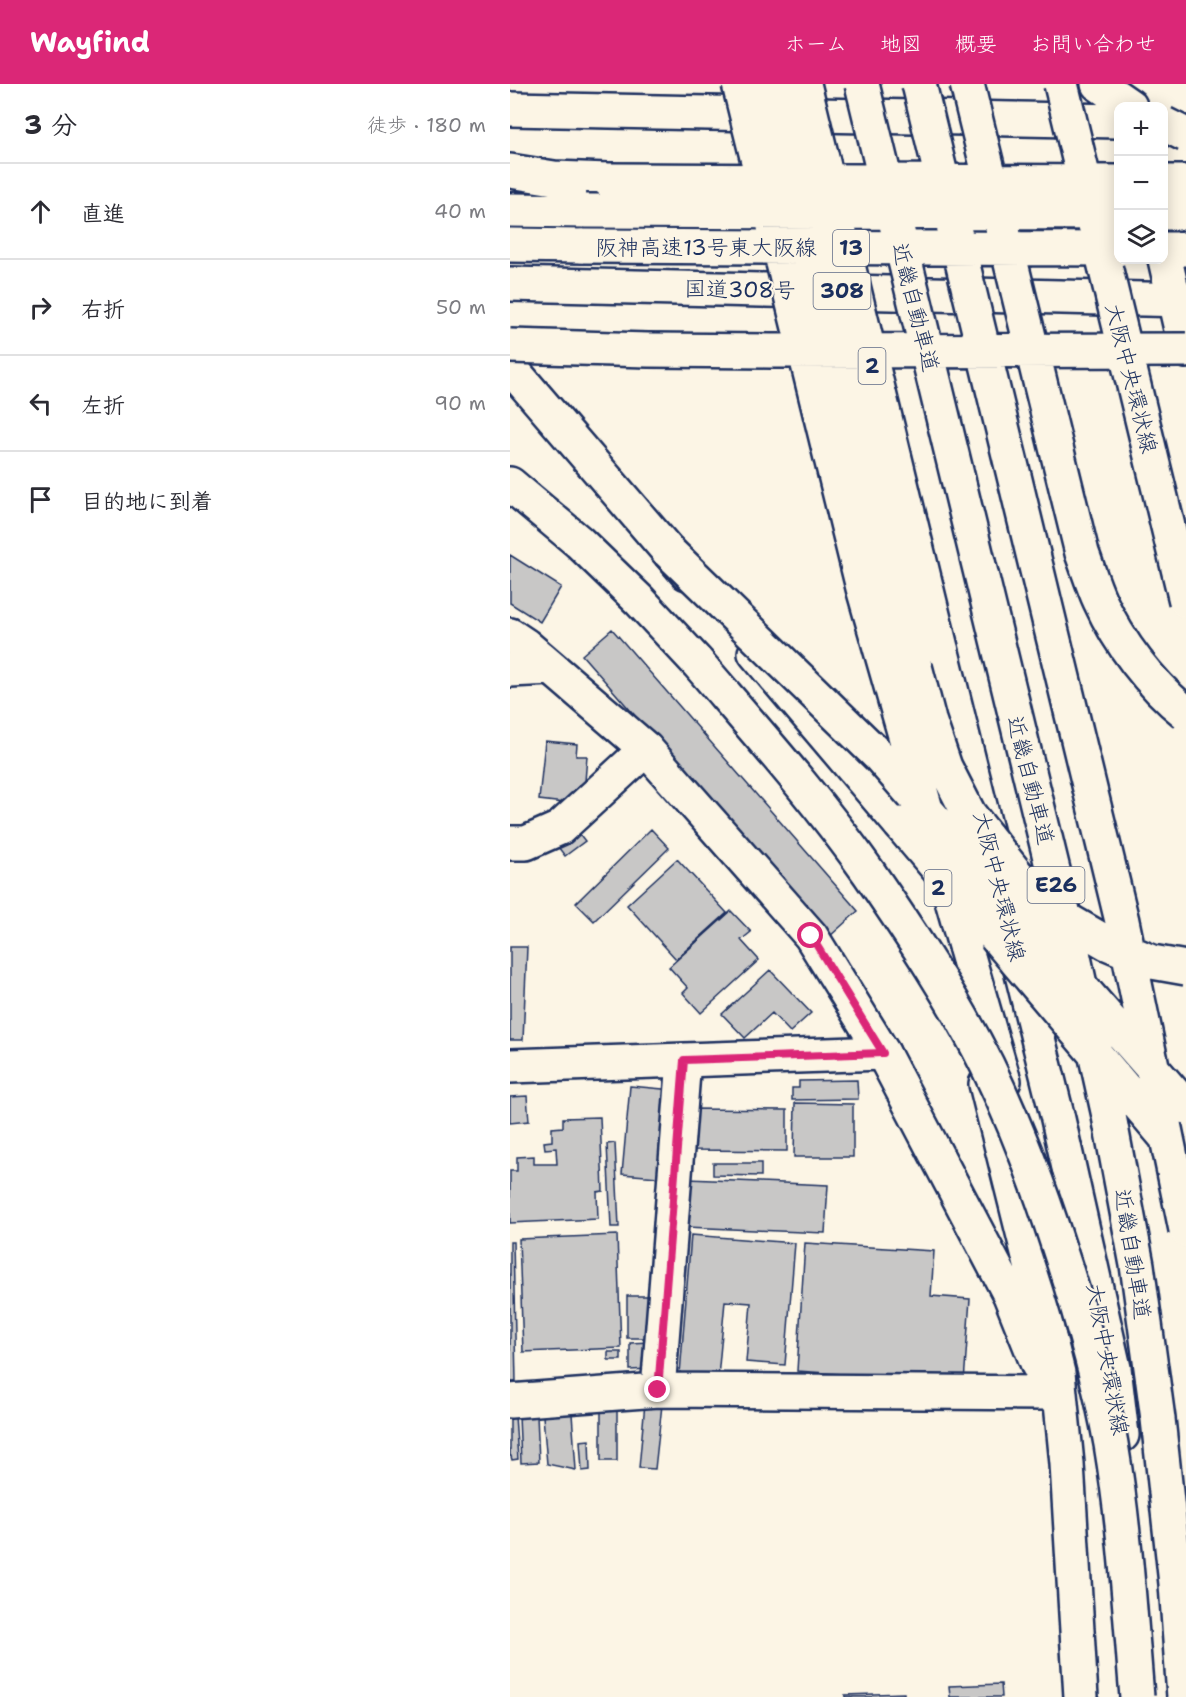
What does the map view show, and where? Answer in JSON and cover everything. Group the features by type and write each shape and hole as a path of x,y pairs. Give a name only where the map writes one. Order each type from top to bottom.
{"main road":[{"path":"739,84 863,588 1019,1135"},
{"path":"772,84 912,655 929,720 945,767 969,814 1000,855 1025,885 1062,917 1107,944 1152,962 1186,968"},
{"name":"大阪中央環状線","path":"804,84 1058,1119 1114,1368 1133,1532 1136,1697"},
{"name":"近畿自動車道","path":"862,84 1068,933 1109,1116 1137,1265 1158,1419 1176,1584 1184,1697"},
{"name":"E26","path":"919,84 1122,921 1186,1230"},
{"path":"967,84 1082,553 1099,600 1123,643 1150,678 1186,714"},
{"name":"大阪中央環状線","path":"1061,84 1186,601"},
{"path":"1098,84 1125,102"},
{"path":"1125,84 1130,102"},
{"path":"510,109 755,99 1114,121"},
{"name":"2","path":"755,99 789,290 1058,1373 1067,1464 1081,1697"},
{"path":"1168,125 1186,124"},
{"path":"1168,126 1186,133"},
{"path":"510,171 554,178 608,180 1114,182"},
{"path":"1168,182 1186,182"},
{"name":"阪神高速13号東大阪線","path":"510,210 1114,213"},
{"path":"1168,213 1186,213"},
{"name":"阪神高速13号東大阪線","path":"510,245 1114,249"},
{"path":"1168,249 1186,249"},
{"path":"510,346 760,351 1186,351 1180,300 1167,264"},
{"name":"国道308号","path":"510,284 1180,300"},
{"path":"510,367 1132,1097 1186,1164"},
{"path":"510,484 579,542 640,601 697,662 822,812 867,871 951,1000 986,1063 1019,1135 1046,1206 1092,1357 1111,1445 1125,1554 1136,1697"},
{"path":"668,551 879,756 1186,1107"},
{"path":"510,635 525,645 646,749 811,936 883,1053 1010,1295 1049,1393 1067,1464"},
{"path":"510,670 551,668"},
{"path":"510,843 526,843 560,828 646,749"},
{"path":"510,1066 883,1053"},
{"path":"658,1390 684,1060"},
{"path":"510,1401 658,1390 1049,1393"}],"building":[{"path":"510,555 561,587 540,622 510,603"},
{"path":"612,629 858,911 829,937 582,655"},
{"path":"545,741 577,744 576,756 587,756 584,794 573,804 539,800"},
{"path":"651,829 669,848 594,921 576,903"},
{"path":"578,832 585,841 565,856 558,847"},
{"path":"677,859 727,913 676,959 627,905"},
{"path":"731,911 751,932 741,940 759,960 701,1013 683,993 688,988 669,967"},
{"path":"510,947 527,947 523,1040 510,1040"},
{"path":"770,970 811,1013 790,1032 772,1013 745,1038 722,1014"},
{"path":"857,1080 858,1099 792,1100 792,1088 799,1088 799,1081"},
{"path":"630,1086 663,1089 677,1098 670,1178 622,1174"},
{"path":"527,1096 529,1121 510,1123 510,1097"},
{"path":"795,1103 853,1104 853,1157 794,1157"},
{"path":"691,1109 787,1110 787,1151 691,1150"},
{"path":"600,1117 603,1191 597,1192 598,1219 510,1223 510,1171 517,1171 517,1157 534,1156 534,1164 557,1164 556,1148 545,1149 544,1142 552,1141 552,1128 563,1127 563,1118"},
{"path":"615,1143 619,1227 611,1227 607,1144"},
{"path":"713,1163 761,1163 761,1176 713,1175"},
{"path":"688,1179 828,1185 825,1233 686,1227"},
{"path":"617,1235 621,1348 523,1352 519,1239"},
{"path":"691,1235 795,1243 785,1365 746,1362 751,1303 725,1301 718,1377 680,1374"},
{"path":"510,1242 513,1242 516,1382 510,1382"},
{"path":"805,1243 934,1251 931,1296 970,1299 964,1382 797,1371"},
{"path":"627,1296 650,1296 650,1338 627,1338"},
{"path":"650,1342 650,1369 630,1370 630,1343"},
{"path":"608,1352 621,1352 621,1360 608,1360"},
{"path":"645,1403 662,1405 655,1469 639,1468"},
{"path":"601,1408 617,1408 617,1461 601,1461"},
{"path":"572,1414 576,1470 547,1464 543,1416"},
{"path":"537,1415 539,1462 521,1463 519,1416"},
{"path":"515,1416 518,1459 512,1460 510,1456 510,1417"},
{"path":"589,1440 590,1470 582,1471 580,1441"},
{"path":"1001,1684 1002,1697 950,1697 949,1686"},
{"path":"904,1693 904,1697 845,1697 845,1695"}],"route":[{"path":"658,1390 684,1060 883,1053 811,936"}]}
